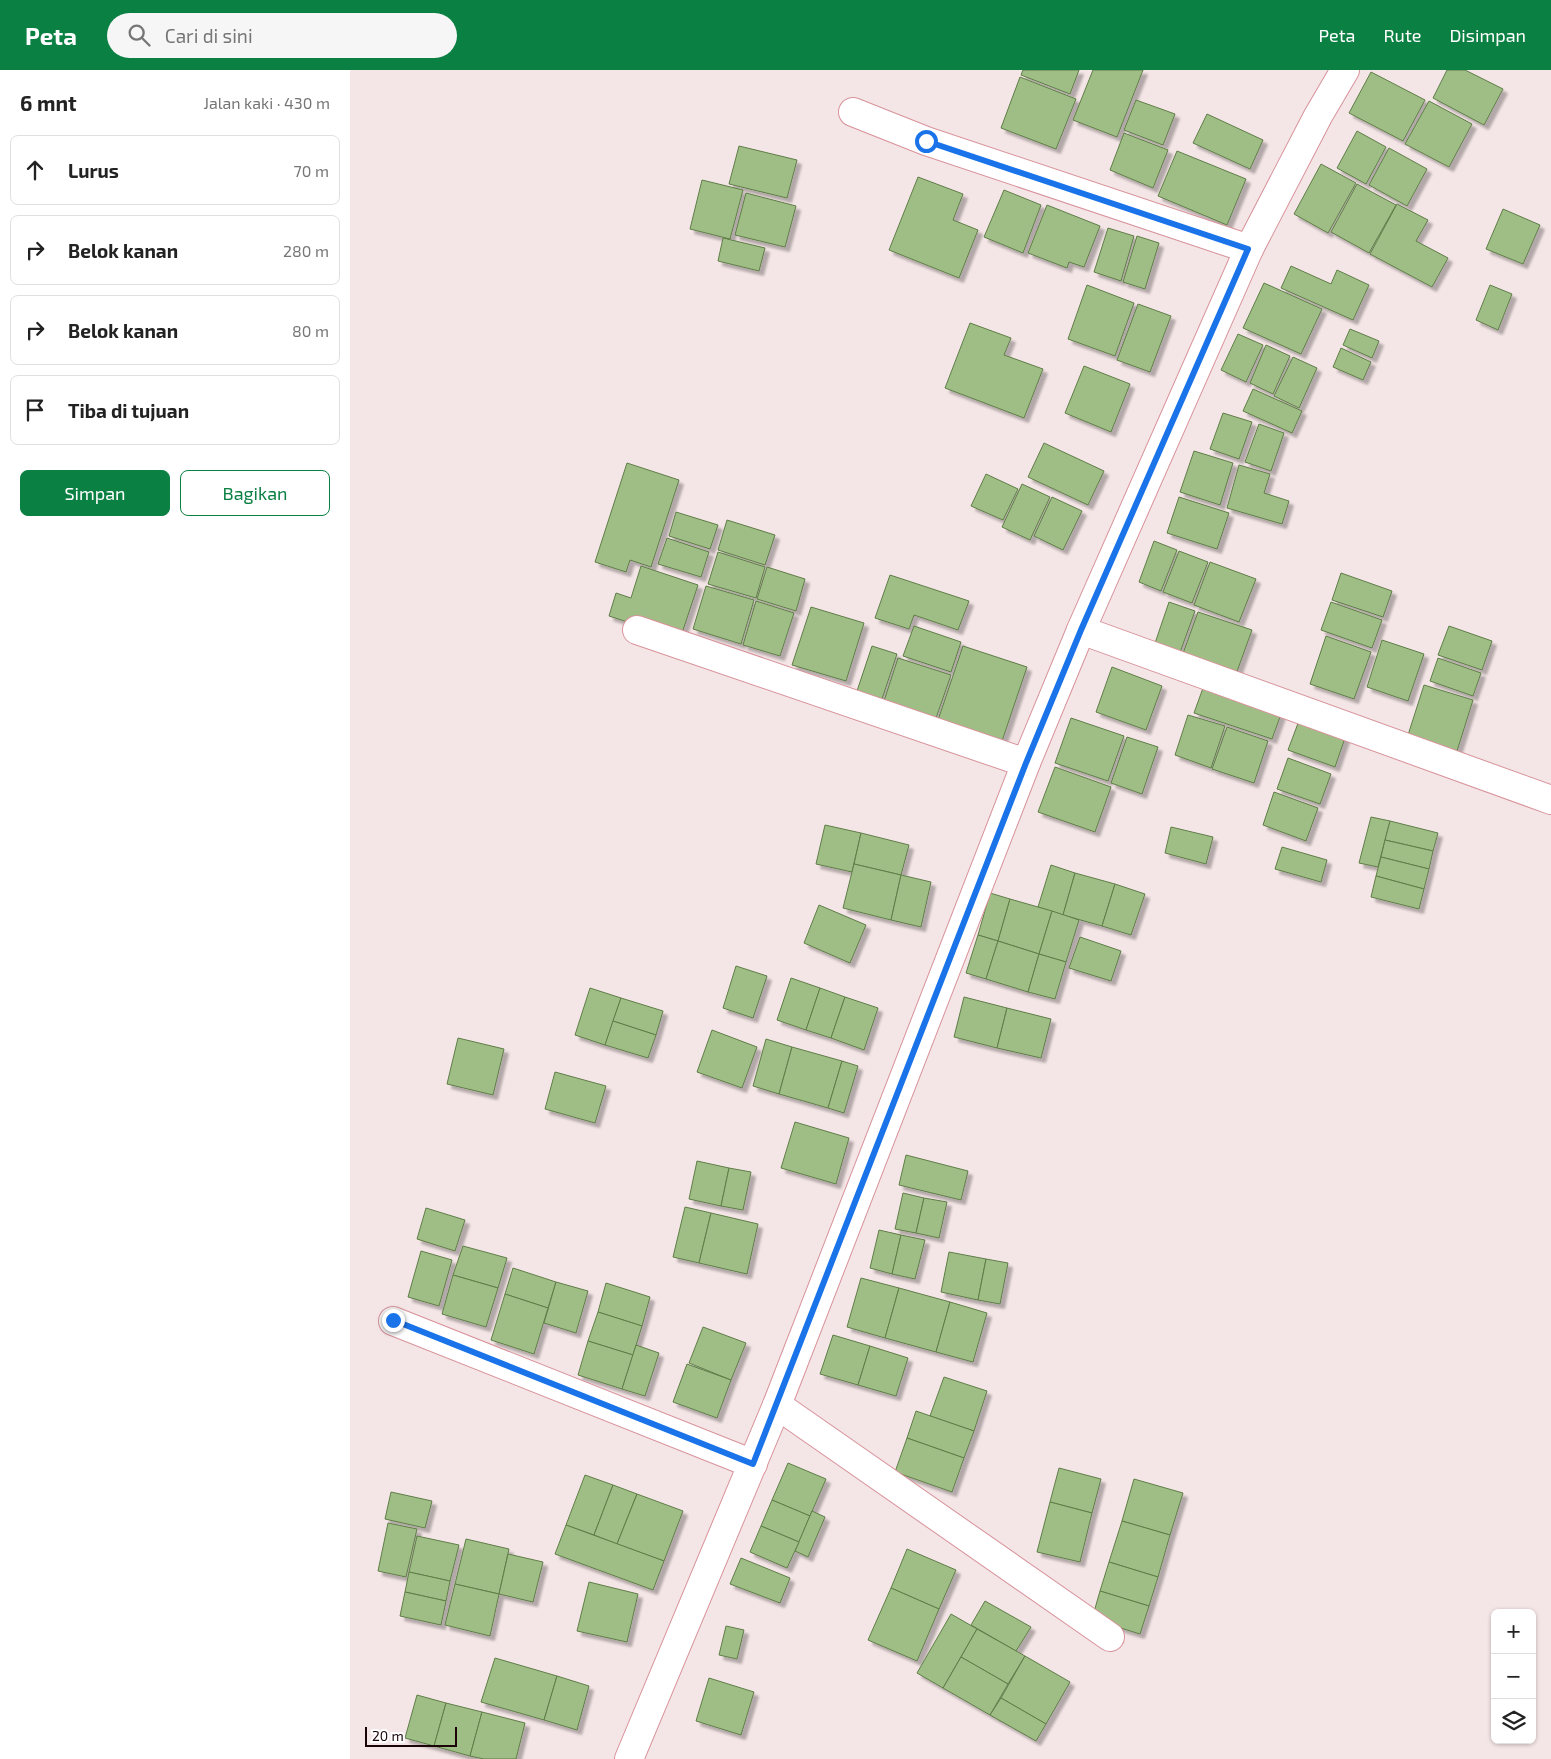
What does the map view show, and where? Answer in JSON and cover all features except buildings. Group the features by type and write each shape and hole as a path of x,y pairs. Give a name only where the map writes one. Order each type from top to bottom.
{"street":[{"path":"629,1759 777,1405 1026,763 1081,630 1248,249 1318,116 1345,70"},
{"path":"852,112 926,141 1248,249"},
{"path":"637,630 1026,763"},
{"path":"1081,630 1551,800"},
{"path":"393,1320 753,1464"},
{"path":"777,1405 1110,1637"}],"route":[{"path":"393,1320 753,1464 1026,763 1081,630 1248,249 926,141"}]}
